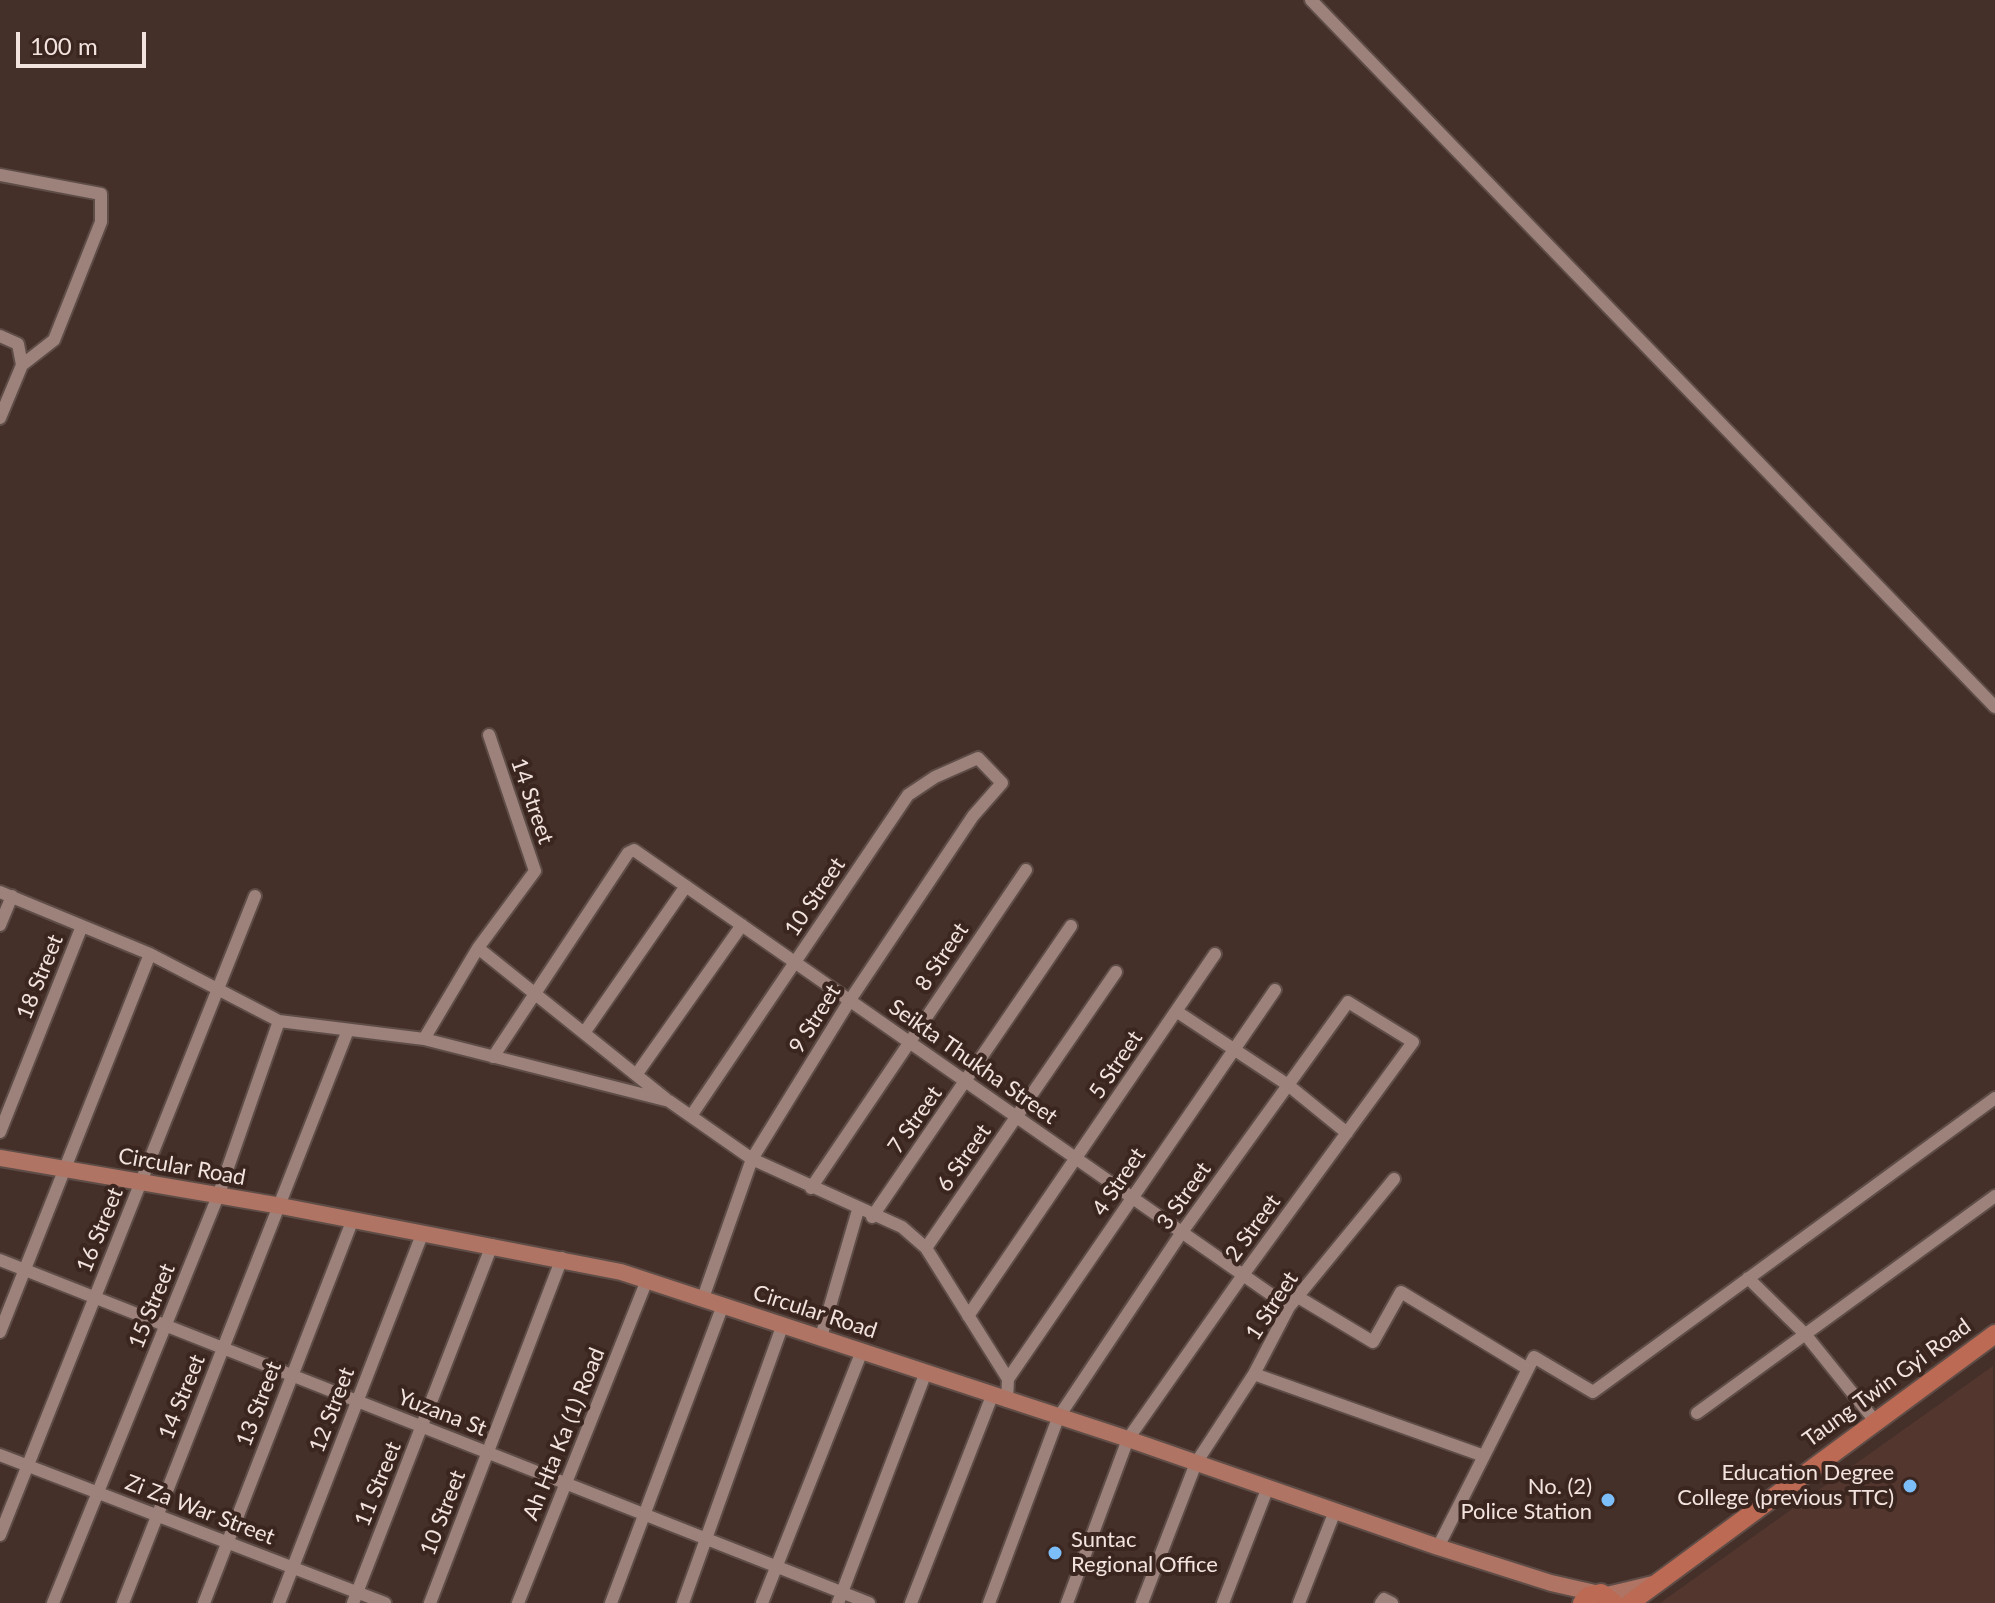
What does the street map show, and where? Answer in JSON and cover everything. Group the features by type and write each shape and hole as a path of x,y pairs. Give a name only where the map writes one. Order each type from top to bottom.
{"highway":[{"name":"Taung Twin Gyi Road","path":"1630,1603 1995,1334"}],"main road":[{"name":"Circular Road","path":"0,1158 562,1258 647,1280 783,1324 1438,1547 1600,1598 1653,1584"},
{"path":"1551,1583 1575,1603"}],"street":[{"path":"1311,0 1995,707"},
{"path":"0,175 101,194 101,222 54,340 22,365 0,418"},
{"path":"0,336 18,344 22,365"},
{"name":"14 Street","path":"424,1039 478,948 535,871 489,735"},
{"name":"10 Street","path":"691,1116 908,795 935,777 978,758 1002,783"},
{"name":"9 Street","path":"703,1298 752,1159 850,1000 973,816 1002,783"},
{"name":"Seikta Thukha Street","path":"534,992 628,853 634,850 1243,1275 1373,1342 1401,1292 1528,1369"},
{"name":"8 Street","path":"811,1188 1026,870"},
{"path":"584,1033 686,886"},
{"path":"0,925 6,894 150,954 279,1021 424,1039 669,1101"},
{"name":"16 Street","path":"0,1535 215,988 255,896"},
{"path":"636,1075 742,925"},
{"name":"18 Street","path":"0,1132 82,926"},
{"name":"7 Street","path":"872,1217 1071,926"},
{"path":"478,948 669,1101 752,1159 872,1217 902,1227 926,1248 1008,1379 911,1603"},
{"path":"0,1332 150,954"},
{"name":"5 Street","path":"968,1316 1215,954"},
{"name":"6 Street","path":"926,1248 1116,972"},
{"name":"4 Street","path":"1008,1379 1275,990"},
{"path":"493,1057 534,992"},
{"name":"2 Street","path":"1128,1439 1413,1042 1348,1002"},
{"name":"3 Street","path":"1058,1418 1182,1232 1348,1002"},
{"path":"1176,1011 1288,1085 1347,1133"},
{"name":"15 Street","path":"53,1603 218,1196 279,1021"},
{"name":"14 Street","path":"123,1603 348,1030"},
{"path":"1438,1547 1534,1357 1593,1392 1995,1098"},
{"name":"1 Street","path":"1196,1463 1254,1374 1294,1302 1394,1179"},
{"path":"1697,1413 1995,1196"},
{"path":"821,1337 858,1210"},
{"name":"13 Street","path":"204,1603 353,1219"},
{"name":"12 Street","path":"279,1603 423,1232"},
{"name":"11 Street","path":"355,1598 492,1245"},
{"name":"10 Street","path":"430,1603 562,1258"},
{"name":"Yuzana St","path":"0,1260 777,1565 840,1598 869,1603"},
{"path":"1748,1278 1805,1334 1875,1421"},
{"name":"Ah Hta Ka (1) Road","path":"518,1603 647,1280"},
{"path":"611,1603 723,1305"},
{"path":"683,1603 783,1324"},
{"path":"762,1603 862,1351"},
{"path":"840,1598 926,1372"},
{"path":"1254,1374 1484,1456"},
{"path":"989,1603 1058,1418"},
{"path":"1067,1603 1128,1439"},
{"name":"Zi Za War Street","path":"0,1455 292,1567 355,1598 385,1603"},
{"path":"1142,1603 1196,1463"},
{"path":"1223,1603 1268,1487"},
{"path":"1299,1603 1335,1511"},
{"path":"1381,1603 1384,1599 1392,1603"}],"shaded area":[{"name":"Education Degree College (previous TTC)","path":"1993,1366 1995,1603 1660,1603"}],"place":[{"name":"Education Degree College (previous TTC)","path":"1910,1486"},
{"name":"No. (2) Police Station","path":"1608,1500"},
{"name":"Suntac Regional Office","path":"1055,1553"}]}
